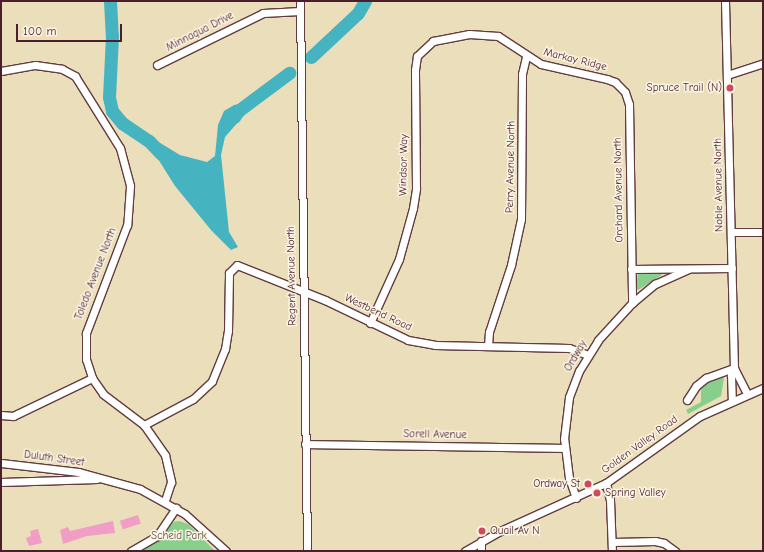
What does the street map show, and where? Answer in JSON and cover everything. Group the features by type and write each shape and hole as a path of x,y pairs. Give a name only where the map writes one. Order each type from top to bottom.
{"street":[{"name":"Regent Avenue North","path":"300,1 307,551"},
{"name":"Noble Avenue North","path":"725,1 734,368 731,375 732,400"},
{"name":"Minnaqua Drive","path":"158,65 263,13 300,11"},
{"name":"Markay Ridge","path":"422,50 433,41 444,37 482,33 505,39 526,56 550,67 615,82"},
{"name":"Windsor Way","path":"370,323 396,266 413,208 416,167 415,70 417,56 422,50"},
{"name":"Perry Avenue North","path":"488,346 489,332 511,265 521,219 522,74 526,56"},
{"path":"727,75 763,63"},
{"name":"Toledo Avenue North","path":"1,71 35,65 62,69 75,76 112,131 127,166 130,186 127,225 86,333 86,359 92,378 103,394 144,425 165,455 171,482 165,501"},
{"name":"Orchard Avenue North","path":"615,82 625,92 629,104 632,303"},
{"path":"731,232 763,232"},
{"name":"Westbend Road","path":"144,425 167,410 193,399 212,381 225,348 228,331 229,273 237,265 303,291 395,335 421,343 569,348 588,355"},
{"name":"Ordway","path":"631,269 732,268"},
{"name":"Ordway","path":"576,498 569,478 564,448 569,397 588,355 604,333 632,303 655,284 688,269"},
{"name":"Noble Avenue North","path":"734,368 747,394"},
{"path":"687,400 696,386 706,378 734,368"},
{"path":"1,415 13,416 92,378"},
{"name":"Golden Valley Road","path":"465,551 481,541 606,483 689,423 732,400 763,388"},
{"name":"Sorell Avenue","path":"305,444 564,448"},
{"name":"Duluth Street","path":"1,463 78,472 140,489 176,508 226,551"},
{"name":"Duluth Street","path":"1,482 103,479"},
{"path":"606,483 610,500 612,551"},
{"path":"131,551 157,536 176,508"},
{"path":"481,541 481,551"},
{"path":"612,542 655,541 664,543 675,551"}],"green space":[{"path":"660,273 662,275 638,290 636,288 638,274"},
{"path":"721,376 724,378 721,396 688,414 686,410 701,402 701,387"},
{"name":"Scheid Park","path":"179,521 188,524 215,551 141,551 155,542 174,522"}],"water":[{"path":"245,103 246,113 225,137 221,155 229,232 238,247 231,250 211,230 175,186 148,143 152,138 180,155 207,162 215,156 218,125 224,111 234,105"}],"building":[{"path":"138,515 141,524 123,529 120,521"},
{"path":"113,521 115,533 87,536 63,544 60,530 68,527 70,531"},
{"path":"38,529 42,543 29,546 26,538 31,536 30,531"}],"waterway":[{"path":"110,1 112,36 109,97 112,111 122,123 149,141 161,154"},
{"path":"311,57 358,13 365,1"},
{"path":"234,117 238,111 289,73"}],"place":[{"name":"Spruce Trail (N)","path":"730,88"},
{"name":"Ordway St","path":"588,484"},
{"name":"Spring Valley","path":"597,493"},
{"name":"Quail Av N","path":"482,531"}]}
